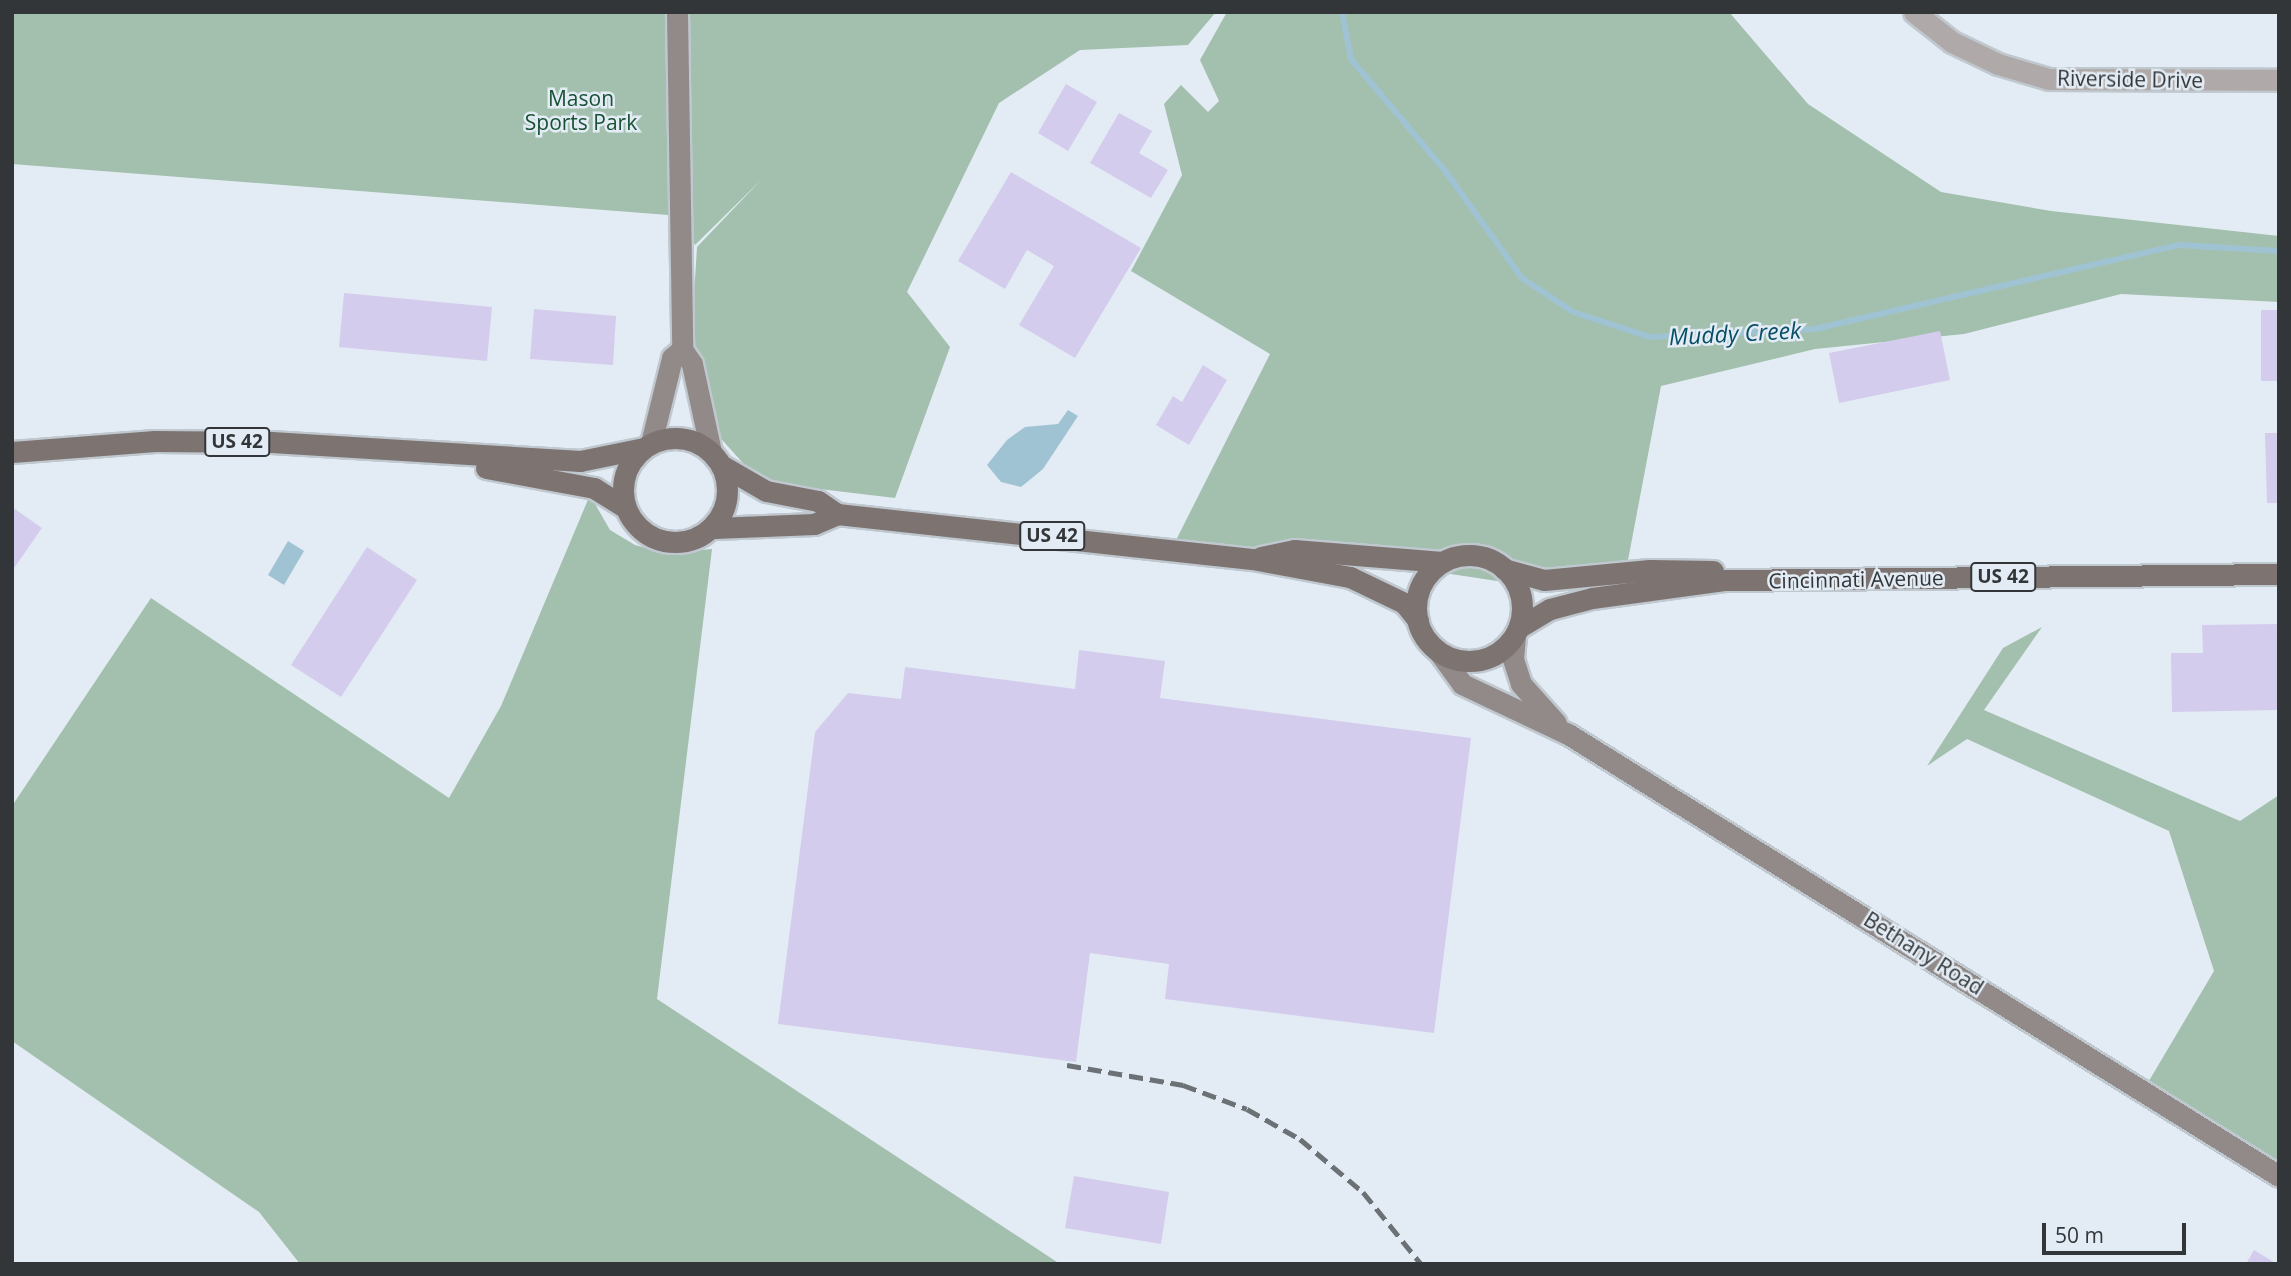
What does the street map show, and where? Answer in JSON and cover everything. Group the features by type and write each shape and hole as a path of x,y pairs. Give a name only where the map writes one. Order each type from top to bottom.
{"main road":[{"path":"677,12 682,349 692,364 727,498 715,528"},
{"path":"625,507 627,470 648,445 672,358 682,349"},
{"name":"US 42","path":"12,452 155,441 271,442 462,458 580,461 677,437 716,458 766,491 818,501 837,514 1252,559 1368,584 1404,603 1418,620"},
{"name":"US 42","path":"462,458 483,467 594,488 625,507 639,528 661,540 686,541 715,528 814,524 837,514"},
{"name":"US 42","path":"1252,559 1294,550 1443,562"},
{"path":"1481,556 1504,569 1522,604 1516,632 1489,657 1473,661 1439,652 1418,620 1420,587 1443,562 1481,556"},
{"name":"Cincinnati Avenue","path":"1504,569 1544,580 1650,570 1712,571 1727,580"},
{"name":"Cincinnati Avenue","path":"1516,632 1550,608 1592,598 1727,580 2279,574"},
{"name":"Bethany Road","path":"1516,632 1513,659 1521,684 1568,734"},
{"name":"Bethany Road","path":"1439,652 1462,684 1568,734 2279,1176"}],"street":[{"name":"Riverside Drive","path":"1914,12 1952,42 1998,64 2049,79 2279,80"}],"green space":[{"name":"Mason Sports Park","path":"12,12 1216,12 1188,45 1080,50 999,103 907,292 950,347 895,498 786,485 752,473 714,431 691,344 697,247 761,180 695,245 681,216 12,164"},
{"path":"1227,12 1729,12 1808,104 1941,192 2051,211 2279,236 2279,302 2121,294 1964,334 1815,349 1661,386 1625,576 1506,573 1504,582 1404,567 1170,552 1270,354 1131,271 1182,175 1164,104 1181,85 1208,112 1219,101 1200,60"},
{"path":"590,495 610,530 635,545 664,553 712,549 657,999 1060,1264 300,1264 259,1212 12,1041 12,806 151,598 449,798 501,706"},
{"path":"2042,627 1984,710 2240,821 2279,795 2279,1177 2143,1091 2214,971 2169,831 1967,739 1927,766 2003,648"}],"water":[{"path":"1068,410 1078,416 1043,469 1021,487 1001,482 987,465 1007,440 1025,427 1058,424"},
{"path":"288,541 304,551 284,585 268,575"}],"building":[{"path":"1066,84 1097,102 1068,151 1038,133"},
{"path":"1119,113 1152,131 1139,153 1168,170 1151,198 1090,163"},
{"path":"1011,172 1141,248 1075,358 1019,325 1054,266 1027,250 1005,289 958,261"},
{"path":"344,293 492,307 487,361 339,347"},
{"path":"534,309 616,316 613,365 530,359"},
{"path":"2261,310 2279,310 2279,381 2261,381"},
{"path":"1940,331 1950,380 1839,403 1829,353"},
{"path":"1203,365 1227,380 1189,445 1156,425 1173,396 1182,402"},
{"path":"2265,433 2279,433 2279,503 2267,503"},
{"path":"12,507 42,528 12,571"},
{"path":"367,547 417,580 341,697 291,665"},
{"path":"2279,624 2279,710 2172,712 2171,653 2203,653 2202,625"},
{"path":"1079,650 1165,661 1160,698 1471,738 1434,1033 1165,999 1169,964 1090,953 1076,1062 778,1024 815,732 848,693 901,699 905,667 1075,689"},
{"path":"1074,1176 1169,1192 1161,1244 1065,1228"},
{"path":"2254,1250 2277,1264 2246,1264"}],"waterway":[{"name":"Muddy Creek","path":"1342,12 1351,59 1446,172 1522,278 1573,312 1650,337 1815,329 2179,245 2279,251"}],"railway":[{"path":"1067,1065 1183,1085 1247,1109 1300,1139 1363,1192 1421,1264"}]}
